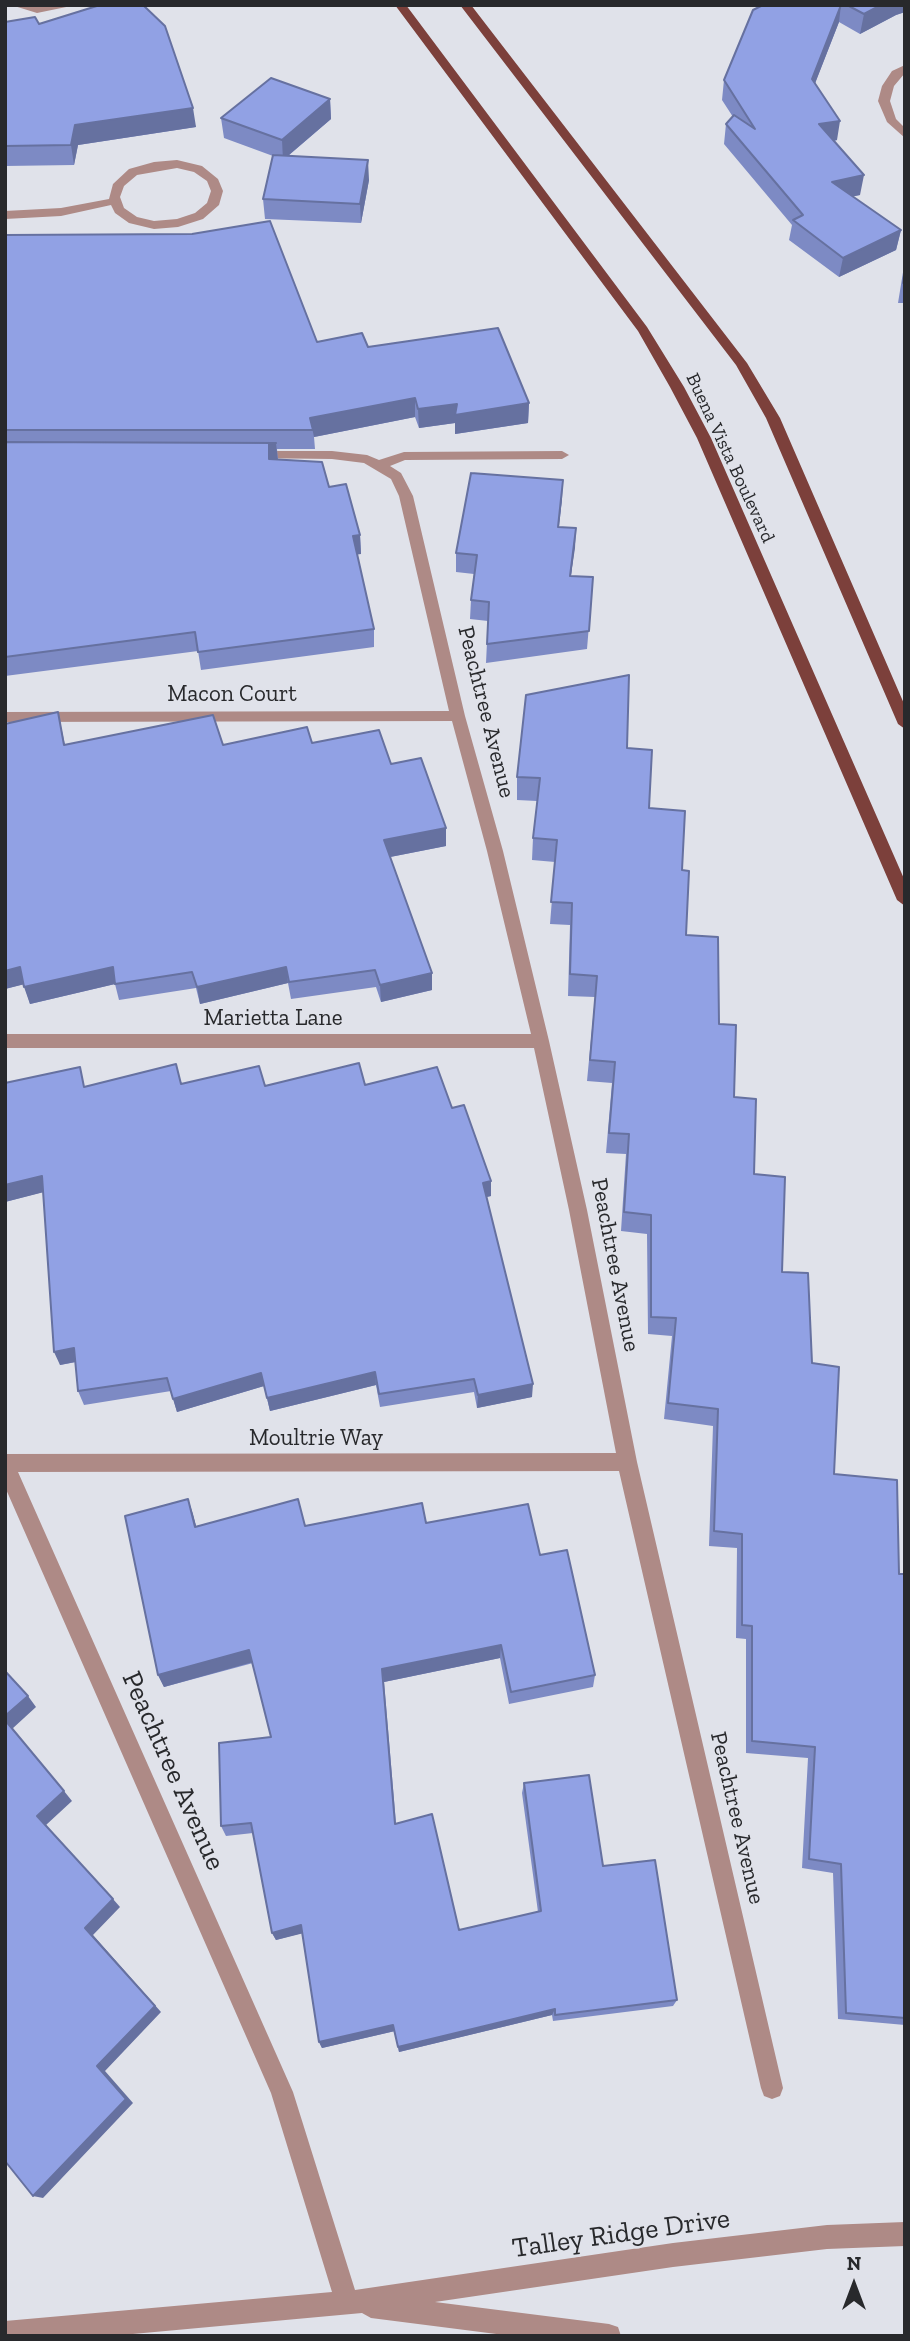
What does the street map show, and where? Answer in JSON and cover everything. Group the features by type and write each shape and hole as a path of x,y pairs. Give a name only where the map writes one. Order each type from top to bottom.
{"main road":[{"name":"Buena Vista Boulevard","path":"400,5 643,330 677,387 704,438 905,900"},
{"path":"465,5 741,363 773,418 905,724"}],"street":[{"path":"16,5 37,10 71,5"},
{"path":"905,68 896,73 888,86 884,101 891,120 905,135"},
{"path":"177,164 198,169 212,179 217,191 213,205 199,216 178,223 154,225 133,220 119,210 115,201 118,184 133,173 154,166 177,164"},
{"path":"5,215 61,212 115,201"},
{"path":"237,455 351,456 380,465 404,456 562,455"},
{"name":"Peachtree Avenue","path":"380,465 396,475 406,495 458,716 495,851 541,1041 579,1210 627,1462 772,2088"},
{"name":"Macon Court","path":"5,717 458,716"},
{"name":"Marietta Lane","path":"5,1041 541,1041"},
{"name":"Moultrie Way","path":"5,1464 627,1462"},
{"name":"Peachtree Avenue","path":"5,1464 282,2092 347,2303"},
{"name":"Talley Ridge Drive","path":"5,2333 347,2303 686,2254 827,2237 905,2234"},
{"name":"Talley Ridge Drive","path":"347,2303 609,2336"}],"building":[{"path":"100,5 143,5 165,26 193,108 75,125 71,145 5,146 5,22 35,17 39,24"},
{"path":"763,5 841,5 812,79 840,121 819,124 864,175 832,182 901,230 843,258 793,220 803,215 726,124 734,115 755,129 724,80 753,10"},
{"path":"847,5 881,5 864,14"},
{"path":"271,78 330,99 282,140 221,118"},
{"path":"273,155 368,160 360,204 263,199"},
{"path":"270,221 317,342 362,333 368,347 498,328 529,403 455,415 457,404 418,409 415,398 310,418 313,430 5,430 5,235 192,234"},
{"path":"5,442 276,443 269,444 269,459 322,462 329,487 346,484 360,535 353,536 374,629 198,652 195,632 5,657"},
{"path":"471,473 563,480 558,527 576,528 570,576 593,577 589,631 487,644 489,602 471,600 477,555 456,553"},
{"path":"629,675 627,748 652,750 649,808 685,811 682,870 689,871 686,935 718,937 719,1024 736,1025 734,1097 756,1099 754,1174 785,1177 782,1272 808,1273 812,1363 839,1367 834,1474 897,1480 899,1574 905,1574 905,2018 846,2013 841,1864 809,1859 815,1747 752,1741 752,1626 742,1625 742,1534 714,1531 718,1409 668,1403 676,1318 651,1317 651,1215 624,1212 629,1134 609,1133 615,1062 590,1060 597,976 570,974 572,903 551,902 557,840 533,838 540,778 517,777 526,695"},
{"path":"58,712 64,745 213,715 223,745 307,727 312,743 379,730 391,764 421,758 446,828 384,840 432,973 380,985 375,970 289,982 286,967 197,987 192,972 115,984 113,967 24,987 20,967 5,971 5,724"},
{"path":"359,1063 365,1085 437,1067 452,1108 464,1105 491,1181 483,1183 533,1384 478,1395 474,1379 379,1394 375,1372 267,1398 261,1373 173,1399 167,1378 78,1391 74,1348 54,1352 42,1176 5,1185 5,1083 80,1067 84,1087 176,1064 181,1084 259,1066 265,1086"},
{"path":"188,1499 195,1527 298,1499 305,1526 422,1503 426,1523 528,1504 540,1555 567,1550 595,1675 511,1692 501,1645 382,1669 395,1824 432,1814 459,1930 541,1911 524,1783 589,1775 603,1866 655,1860 677,2000 555,2015 555,2009 398,2047 393,2025 319,2042 301,1925 272,1933 251,1823 221,1826 219,1743 271,1737 249,1650 158,1675 125,1516"},
{"path":"5,1671 28,1696 5,1716"},
{"path":"5,1720 64,1791 37,1816 113,1899 85,1928 155,2006 97,2066 126,2099 33,2196 5,2161"}]}
